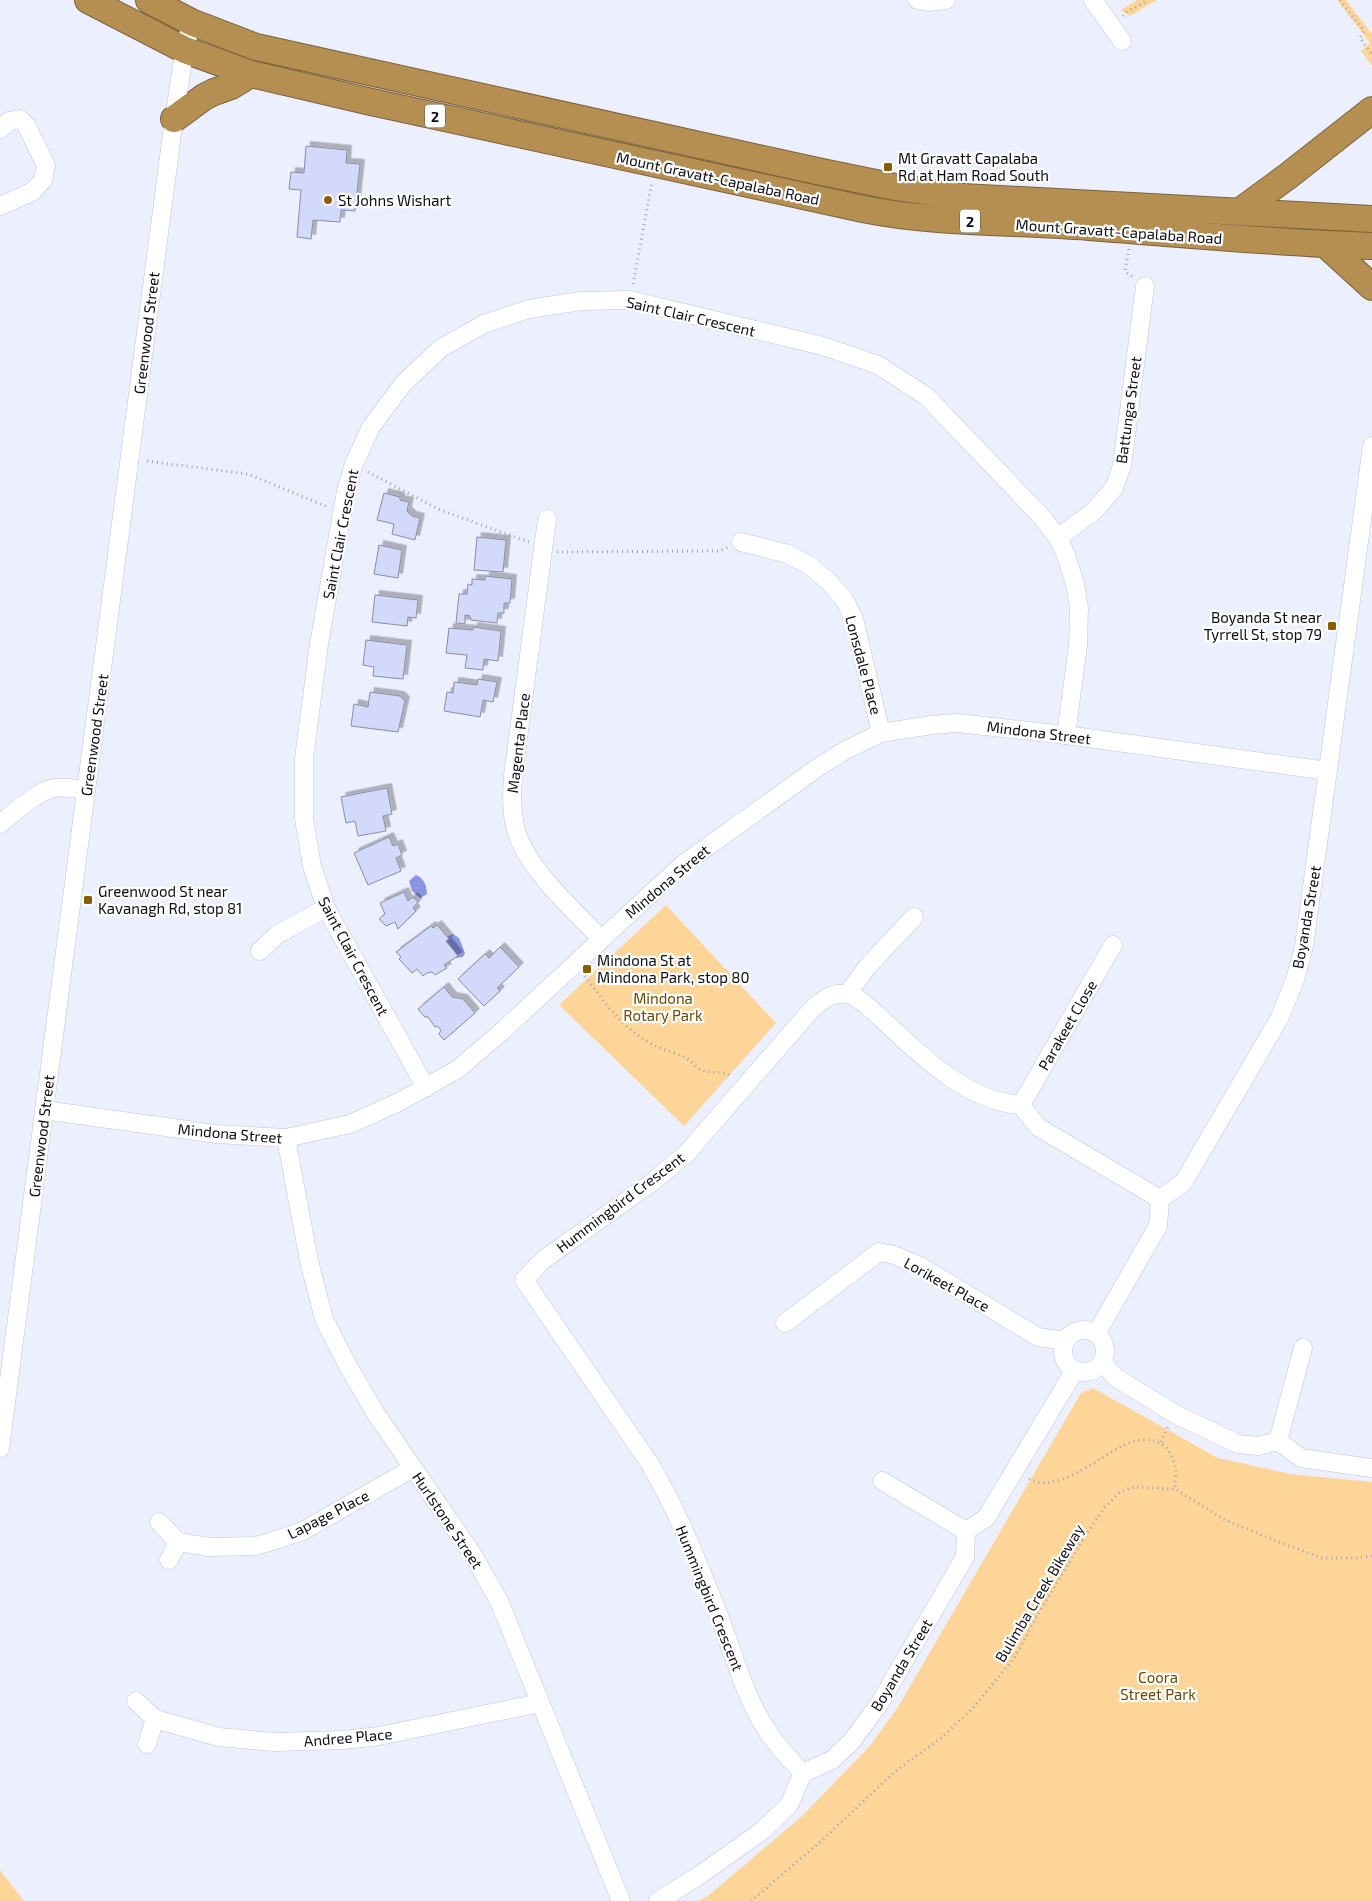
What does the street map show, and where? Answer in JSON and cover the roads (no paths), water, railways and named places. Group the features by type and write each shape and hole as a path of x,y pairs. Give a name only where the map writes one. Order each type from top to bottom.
{"highway":[{"name":"Mount Gravatt-Capalaba Road","path":"88,0 185,50 251,74 571,146 879,212 917,218 1132,231 1232,240 1372,246"},
{"name":"Mount Gravatt-Capalaba Road","path":"149,0 191,22 235,40 286,54 895,187 963,197 1372,219"},
{"path":"174,119 204,97 231,86 251,74"},
{"path":"1239,212 1372,110"},
{"path":"1326,245 1372,287"}],"street":[{"path":"917,0 928,2 946,0"},
{"path":"1093,0 1118,34"},
{"name":"Greenwood Street","path":"0,1448 174,119 191,22"},
{"path":"0,128 9,121 20,119 27,126 46,166 43,180 32,192 0,206"},
{"name":"Battunga Street","path":"1058,538 1095,510 1114,488 1122,466 1145,286"},
{"name":"Saint Clair Crescent","path":"426,1088 326,908 312,866 304,819 304,758 319,644 346,491 354,464 371,427 403,384 441,348 484,324 529,309 581,302 630,300 822,346 878,365 926,396 1041,516 1058,538 1066,555 1075,584 1079,608 1078,645 1066,735"},
{"name":"Boyanda Street","path":"1160,1200 1183,1183 1279,1019 1295,980 1304,946 1328,771 1366,541 1372,446"},
{"name":"Magenta Place","path":"548,518 513,776 512,802 515,827 523,849 549,884 601,939"},
{"name":"Lonsdale Place","path":"741,542 788,554 810,566 828,581 844,600 854,619 881,733"},
{"name":"Mindona Street","path":"44,1110 216,1134 286,1138 350,1124 400,1102 458,1069 499,1034 682,864 824,764 844,751 881,733 957,723 1066,735 1328,771"},
{"path":"0,824 41,793 50,789 58,787 86,790"},
{"path":"260,951 278,934 326,908"},
{"path":"914,917 868,966 848,993 866,1005 922,1057 948,1076 991,1100 1021,1105 1038,1127 1160,1200 1158,1226 1096,1334"},
{"name":"Parakeet Close","path":"1021,1105 1113,946"},
{"name":"Hummingbird Crescent","path":"803,1773 768,1732 755,1709 719,1615 666,1492 654,1470 524,1280 543,1260 652,1183 686,1154 813,1008 828,995 848,993"},
{"name":"Hurlstone Street","path":"286,1138 309,1262 324,1318 349,1368 376,1414 473,1555 499,1601 621,1901"},
{"name":"Lorikeet Place","path":"785,1323 879,1252 894,1255 920,1266 1038,1337 1066,1341"},
{"path":"1090,1331 1096,1334 1104,1344 1105,1350 1102,1362 1098,1367 1087,1372 1075,1370 1066,1361 1064,1348 1066,1341 1076,1332 1090,1331"},
{"path":"1278,1441 1303,1348"},
{"path":"1102,1362 1115,1377 1176,1414 1238,1444 1258,1446 1278,1441"},
{"path":"882,1481 966,1531 986,1518 1075,1370"},
{"path":"1278,1441 1301,1458 1372,1468"},
{"name":"Lapage Place","path":"178,1542 209,1547 256,1546 301,1532 413,1468"},
{"path":"159,1522 178,1542 169,1560"},
{"name":"Boyanda Street","path":"803,1773 832,1760 850,1742 879,1704 965,1557 966,1531"},
{"name":"Andree Place","path":"136,1701 155,1719 218,1737 274,1742 344,1740 379,1736 540,1703"},
{"path":"147,1744 155,1719"},
{"path":"658,1901 700,1876 762,1831 789,1805 803,1773"}],"water":[{"path":"416,875 423,880 426,888 427,894 420,898 412,891 409,881"},
{"path":"453,934 459,938 465,953 463,957 455,958 446,942 447,937"}],"place":[{"name":"Mt Gravatt Capalaba Rd at Ham Road South","path":"888,167"},
{"name":"St Johns Wishart","path":"328,200"},
{"name":"Boyanda St near Tyrrell St, stop 79","path":"1332,626"},
{"name":"Greenwood St near Kavanagh Rd, stop 81","path":"88,900"},
{"name":"Mindona St at Mindona Park, stop 80","path":"587,969"}],"park label":[{"name":"Mindona Rotary Park","path":"663,1006"},
{"name":"Coora Street Park","path":"1158,1686"}]}
